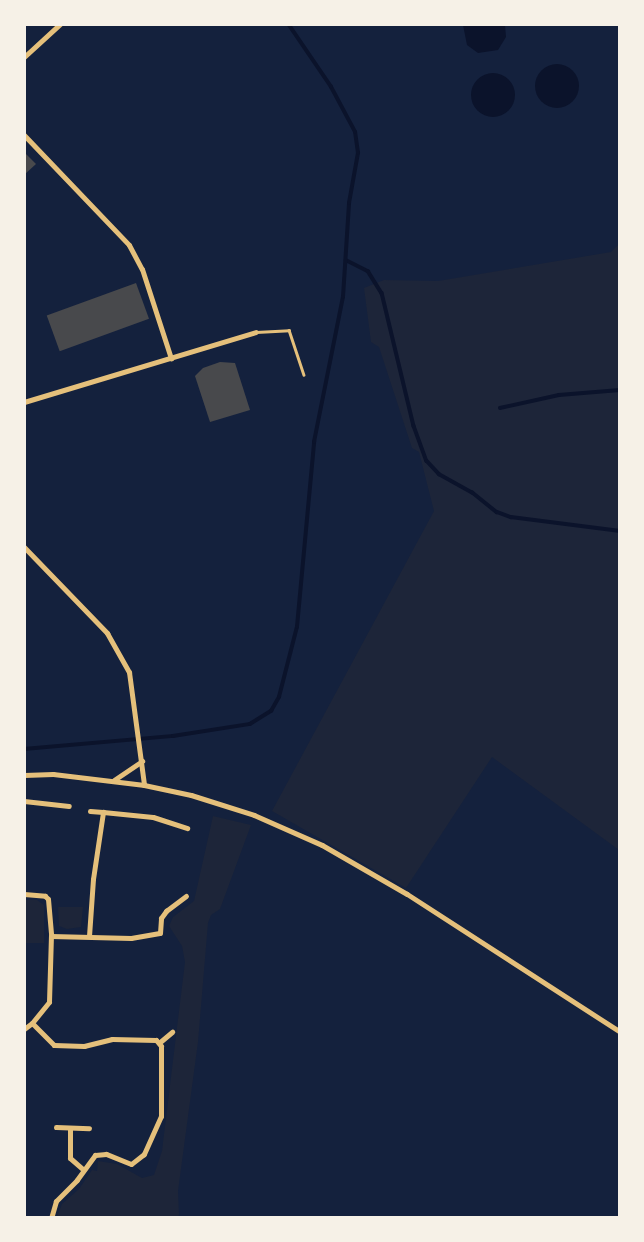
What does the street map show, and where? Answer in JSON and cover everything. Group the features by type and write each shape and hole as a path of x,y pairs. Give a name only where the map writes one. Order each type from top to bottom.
{"street":[{"path":"24,57 60,24"},
{"path":"24,135 130,245 142,269 171,358"},
{"path":"24,402 256,332"},
{"path":"24,547 107,633 129,672 144,785"},
{"path":"114,780 142,761"},
{"path":"24,775 114,780 144,785 191,795 254,815 323,845 407,894 620,1032"},
{"path":"24,801 69,806"},
{"path":"90,811 153,817 187,828"},
{"path":"89,936 90,898 103,812"},
{"path":"24,894 48,899 51,936 49,1002 24,1029"},
{"path":"160,933 166,911 187,896"},
{"path":"51,936 131,938 160,933"},
{"path":"160,933 167,940"},
{"path":"32,1023 54,1045 84,1046 112,1039 160,1042"},
{"path":"160,1042 172,1032"},
{"path":"51,1217 56,1201 100,1153 131,1164 137,1161 153,1138 163,1104 160,1042"},
{"path":"56,1127 89,1128"},
{"path":"70,1128 71,1158 84,1170"}],"lane":[{"path":"256,332 289,330 304,375"}],"shaded area":[{"path":"463,25 505,25 506,37 498,50 478,53 467,45"},
{"path":"557,64 566,65 573,70 578,77 578,95 573,102 566,107 557,108 548,107 541,102 536,95 535,86 536,77 541,70 548,65"},
{"path":"493,73 502,74 509,79 514,86 514,104 509,111 502,116 493,117 484,116 477,111 472,104 471,95 472,86 477,79 484,74"},
{"path":"619,244 619,850 492,757 406,888 272,811 434,511 419,452 412,448 379,347 371,342 364,288 384,280 438,281 611,252"},
{"path":"213,816 251,825 220,909 211,915 208,923 198,1042 178,1191 178,1218 57,1217 62,1204 79,1189 92,1170 97,1171 98,1161 117,1164 142,1178 154,1175 162,1151 185,962 182,946 169,926 173,917 194,901"},
{"path":"24,900 37,900 44,905 44,943 25,943"},
{"path":"58,907 83,907 81,927 67,929 59,926"}],"building":[{"path":"24,152 36,164 24,175"},
{"path":"136,283 149,319 60,351 47,315"},
{"path":"220,362 235,363 250,410 210,422 195,376 203,368"}],"waterway":[{"path":"24,749 173,736 250,724 271,711 279,697 297,627 314,442 343,297 349,203 358,153 355,132 331,87 288,24"},
{"path":"346,260 368,271 382,293 414,426 427,461 439,474 472,492 497,512 511,517 620,531"},
{"path":"500,408 559,395 620,390"}]}
